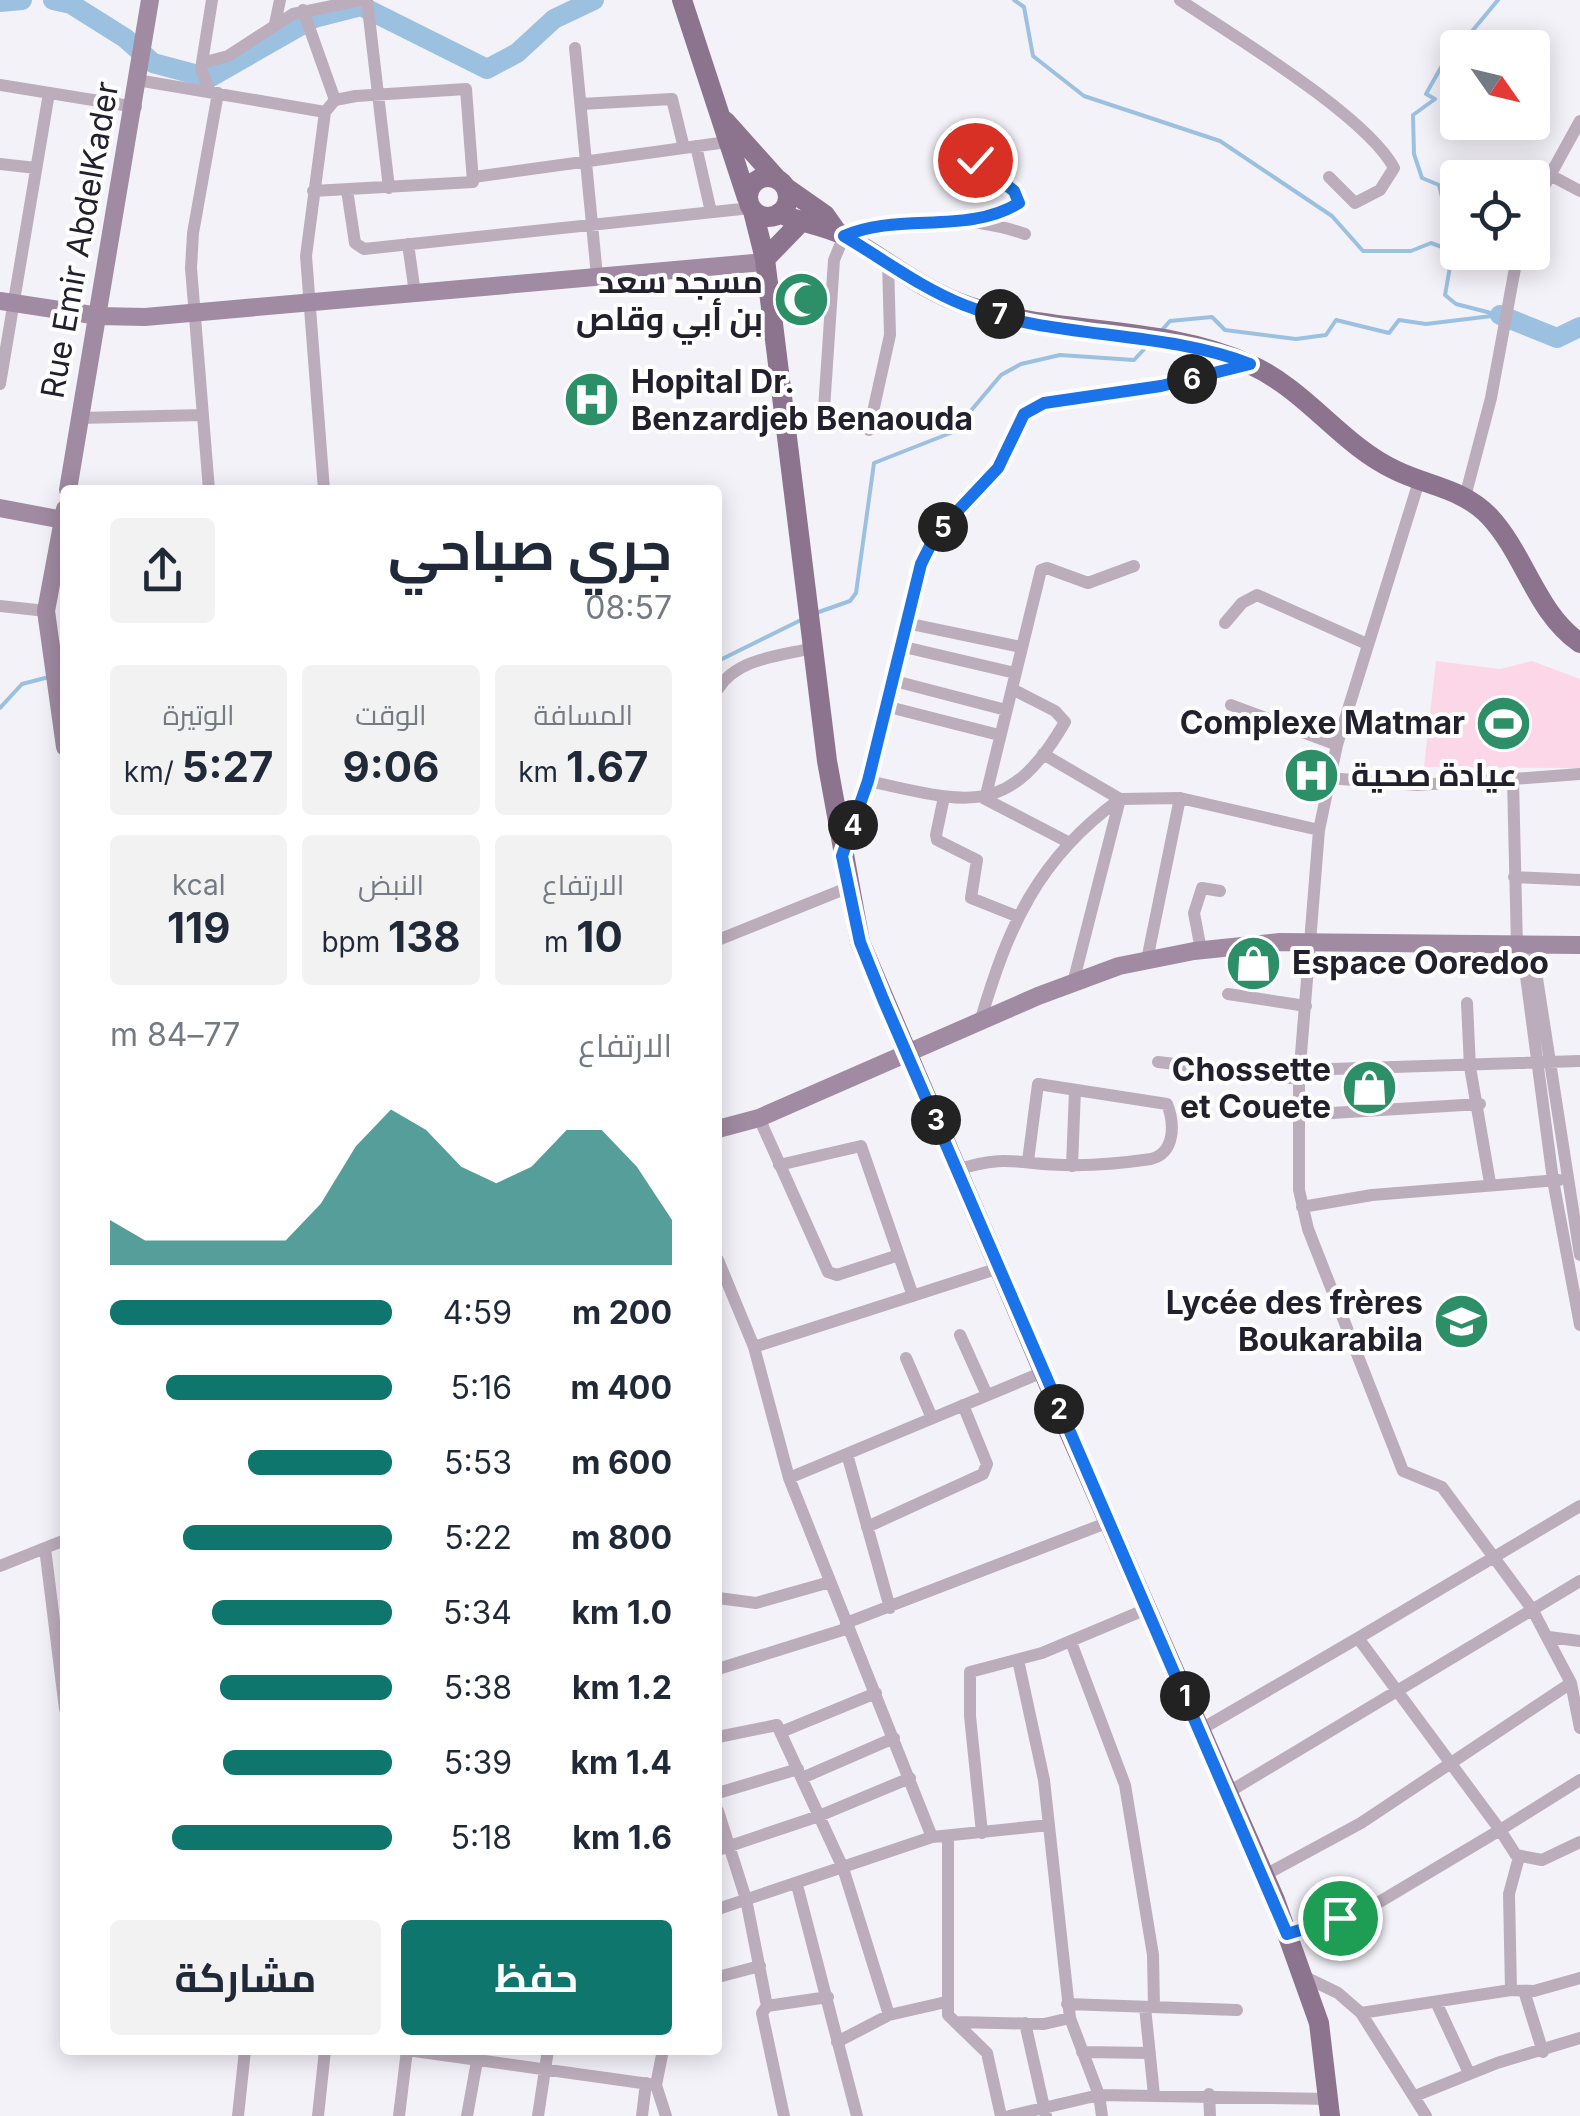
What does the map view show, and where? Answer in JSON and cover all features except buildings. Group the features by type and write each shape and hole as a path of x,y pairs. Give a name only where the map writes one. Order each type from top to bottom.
{"main road":[{"name":"Rue Emir AbdelKader","path":"69,485 136,106 150,0"},
{"path":"682,0 765,261 812,641 842,856 860,942 1043,1372 1149,1608 1198,1731 1265,1875 1305,1977 1325,2054 1330,2108"},
{"path":"720,114 781,183 825,215 841,234"},
{"path":"750,206 750,186 759,178 781,183"},
{"path":"765,261 776,241 779,214 786,204 781,183"},
{"path":"750,206 765,217 779,214 841,234 966,306 1070,328 1192,346 1250,364 1307,398 1377,461 1465,497 1499,528 1559,628 1580,644"},
{"path":"6,302 99,316 192,314 765,261 800,223"},
{"path":"0,508 60,516"},
{"path":"60,537 46,611 60,720"},
{"path":"722,1128 758,1118 1073,983 1146,960 1202,950 1310,943 1580,945"}],"street":[{"path":"209,485 192,314 193,233 212,90 201,66 212,0"},
{"path":"276,24 280,0"},
{"path":"1180,0 1332,106 1387,156 1394,168 1380,190 1355,202 1329,177"},
{"path":"201,66 228,56 276,24 309,12 366,4 389,188"},
{"path":"309,12 335,100"},
{"path":"575,48 597,276"},
{"path":"137,80 326,112"},
{"path":"0,85 136,106"},
{"path":"313,191 472,183 466,89 335,100 326,112 313,191 306,304 324,485"},
{"path":"0,384 6,302 49,93"},
{"path":"581,104 672,99 711,212"},
{"path":"1580,120 1550,176 1580,191"},
{"path":"474,177 727,142"},
{"path":"823,424 834,260 841,234 873,227 976,219 1015,206 1020,199 975,160"},
{"path":"0,164 36,168"},
{"path":"347,190 358,248 750,206"},
{"path":"976,219 1025,234"},
{"path":"408,244 415,292"},
{"path":"869,430 890,335 888,262"},
{"path":"1465,497 1492,398 1514,270"},
{"path":"842,856 868,781 884,706 929,545 984,488 1024,414 1044,403 1161,386 1250,364"},
{"path":"80,418 202,415"},
{"path":"1420,478 1337,745 1319,830 1300,1075 1302,1207 1403,1471 1442,1487 1532,1609 1571,1683 1580,1728"},
{"path":"986,799 1041,570 1047,568 1088,583 1134,566"},
{"path":"1225,623 1242,603 1257,595 1368,644"},
{"path":"0,606 46,611"},
{"path":"906,622 1021,648"},
{"path":"722,686 746,665 812,641"},
{"path":"900,646 1015,674"},
{"path":"891,680 1006,710"},
{"path":"986,799 1016,780 1043,754 1065,722 1062,716 1012,689"},
{"path":"1231,705 1337,745"},
{"path":"884,706 999,735"},
{"path":"1043,754 1120,799 1180,798 1319,830"},
{"path":"1328,778 1417,785 1580,774"},
{"path":"1513,779 1514,876 1560,1180 1576,1260 1580,1325"},
{"path":"868,781 944,797 986,799 1068,842"},
{"path":"944,797 936,834 976,860 971,898 1016,916"},
{"path":"1146,960 1180,798"},
{"path":"980,1022 1016,916 1068,842 1120,799"},
{"path":"1073,983 1120,799"},
{"path":"1514,876 1580,880"},
{"path":"722,938 848,888"},
{"path":"1202,950 1194,913 1202,888 1220,891"},
{"path":"1228,994 1306,1006"},
{"path":"1467,1003 1470,1066 1480,1104 1490,1184"},
{"path":"1158,1062 1300,1075 1580,1061"},
{"path":"958,1170 997,1158 1028,1162 1072,1166 1163,1156 1170,1146 1171,1112 1162,1101 1043,1083 1036,1088 1028,1162"},
{"path":"1072,1166 1075,1090"},
{"path":"1252,1110 1300,1115 1480,1104"},
{"path":"758,1118 828,1272 837,1275 899,1254"},
{"path":"779,1166 861,1146 912,1296"},
{"path":"1302,1207 1372,1194 1560,1180"},
{"path":"754,1347 1000,1268"},
{"path":"722,1270 754,1347 789,1478 932,1837"},
{"path":"960,1335 987,1395"},
{"path":"906,1358 932,1418"},
{"path":"789,1478 1043,1372"},
{"path":"867,1527 983,1474 988,1464 962,1406"},
{"path":"847,1454 890,1608"},
{"path":"1198,1731 1580,1506"},
{"path":"722,1668 848,1625 1109,1522"},
{"path":"0,1566 60,1542"},
{"path":"45,1548 60,1669"},
{"path":"1226,1793 1580,1581"},
{"path":"722,1599 756,1603 830,1582"},
{"path":"982,1832 968,1681 974,1670 1071,1642 1149,1608"},
{"path":"1549,1637 1580,1640"},
{"path":"1358,1638 1394,1692 1519,1856"},
{"path":"1071,1642 1124,1785 1153,1956 1149,2007 1154,2095"},
{"path":"1018,1660 1050,1825 1068,2011 1099,2095 1102,2116"},
{"path":"1265,1875 1362,1823 1571,1683"},
{"path":"781,1732 876,1693"},
{"path":"722,1735 771,1723 781,1732 843,1868 890,2014"},
{"path":"722,1791 800,1773 894,1738"},
{"path":"784,2116 764,2033 762,2013 767,2006 746,1899 723,1848 819,1816 910,1778"},
{"path":"1287,1934 1381,1901 1580,1780"},
{"path":"722,1908 932,1837 1050,1825"},
{"path":"948,1837 946,2002 954,2022 990,2058 1001,2116"},
{"path":"1519,1856 1549,1858 1580,1842"},
{"path":"1519,1856 1508,1894 1518,1990 1543,2052"},
{"path":"796,1884 857,2116"},
{"path":"722,1976 760,1966"},
{"path":"1305,1977 1338,1993 1361,2013 1426,2116"},
{"path":"1361,2013 1580,1978"},
{"path":"767,2006 828,1997"},
{"path":"837,2042 890,2014 946,2002"},
{"path":"1436,2002 1469,2074"},
{"path":"954,2022 1025,2023 1068,2011 1149,2007 1237,2010"},
{"path":"1025,2023 1045,2111"},
{"path":"1414,2096 1580,2038"},
{"path":"1082,2052 1150,2053"},
{"path":"238,2116 244,2055"},
{"path":"318,2116 324,2055"},
{"path":"398,2116 406,2055"},
{"path":"466,2116 478,2055 545,2070 651,2084"},
{"path":"538,2116 547,2055"},
{"path":"642,2116 661,2055"},
{"path":"651,2084 666,2116"},
{"path":"1009,2116 1045,2111 1099,2095 1209,2094 1330,2108"},
{"path":"1209,2094 1210,2116"}],"shaded area":[{"name":"Complexe Matmar","path":"1436,661 1500,669 1532,661 1580,679 1580,768 1424,767"}],"waterway":[{"path":"0,2 22,0"},
{"path":"53,0 71,4 125,38 153,63 209,78 314,18 361,6 487,69 517,53 554,19 594,0"},
{"path":"1014,0 1024,7 1033,56 1084,96 1220,141 1332,216 1363,251 1411,251 1431,243 1440,246"},
{"path":"1473,30 1498,0"},
{"path":"1440,69 1426,94 1435,99 1413,115 1414,154 1422,178 1439,185 1447,218 1442,247 1450,267 1445,295 1456,304 1495,314"},
{"path":"1162,330 1170,321 1212,317 1225,330 1296,339 1326,335 1336,320 1389,333 1399,320 1426,324 1500,315"},
{"path":"1500,315 1557,338 1580,327"},
{"path":"816,613 850,601 856,593 874,463 953,432 1001,375 1021,364 1060,355 1134,360 1149,344"},
{"path":"722,659 803,619"},
{"path":"0,708 22,684 49,677"}],"place":[{"name":"مسجد سعد بن أبي وقاص","path":"802,300"},
{"name":"Hopital Dr. Benzardjeb Benaouda","path":"592,400"},
{"name":"Complexe Matmar","path":"1504,723"},
{"name":"عيادة صحية","path":"1312,775"},
{"name":"Espace Ooredoo","path":"1253,963"},
{"name":"Chossette et Couete","path":"1370,1088"},
{"name":"Lycée des frères Boukarabila","path":"1462,1321"}],"route":[{"path":"975,160 1014,191 1019,203 976,219 861,228 844,236 932,290 966,306 1070,328 1192,346 1250,364 1161,386 1044,403 1024,414 984,488 936,534 921,564 868,781 842,856 854,917 883,999 1149,1608 1198,1731 1265,1875 1287,1934 1340,1918"}]}
